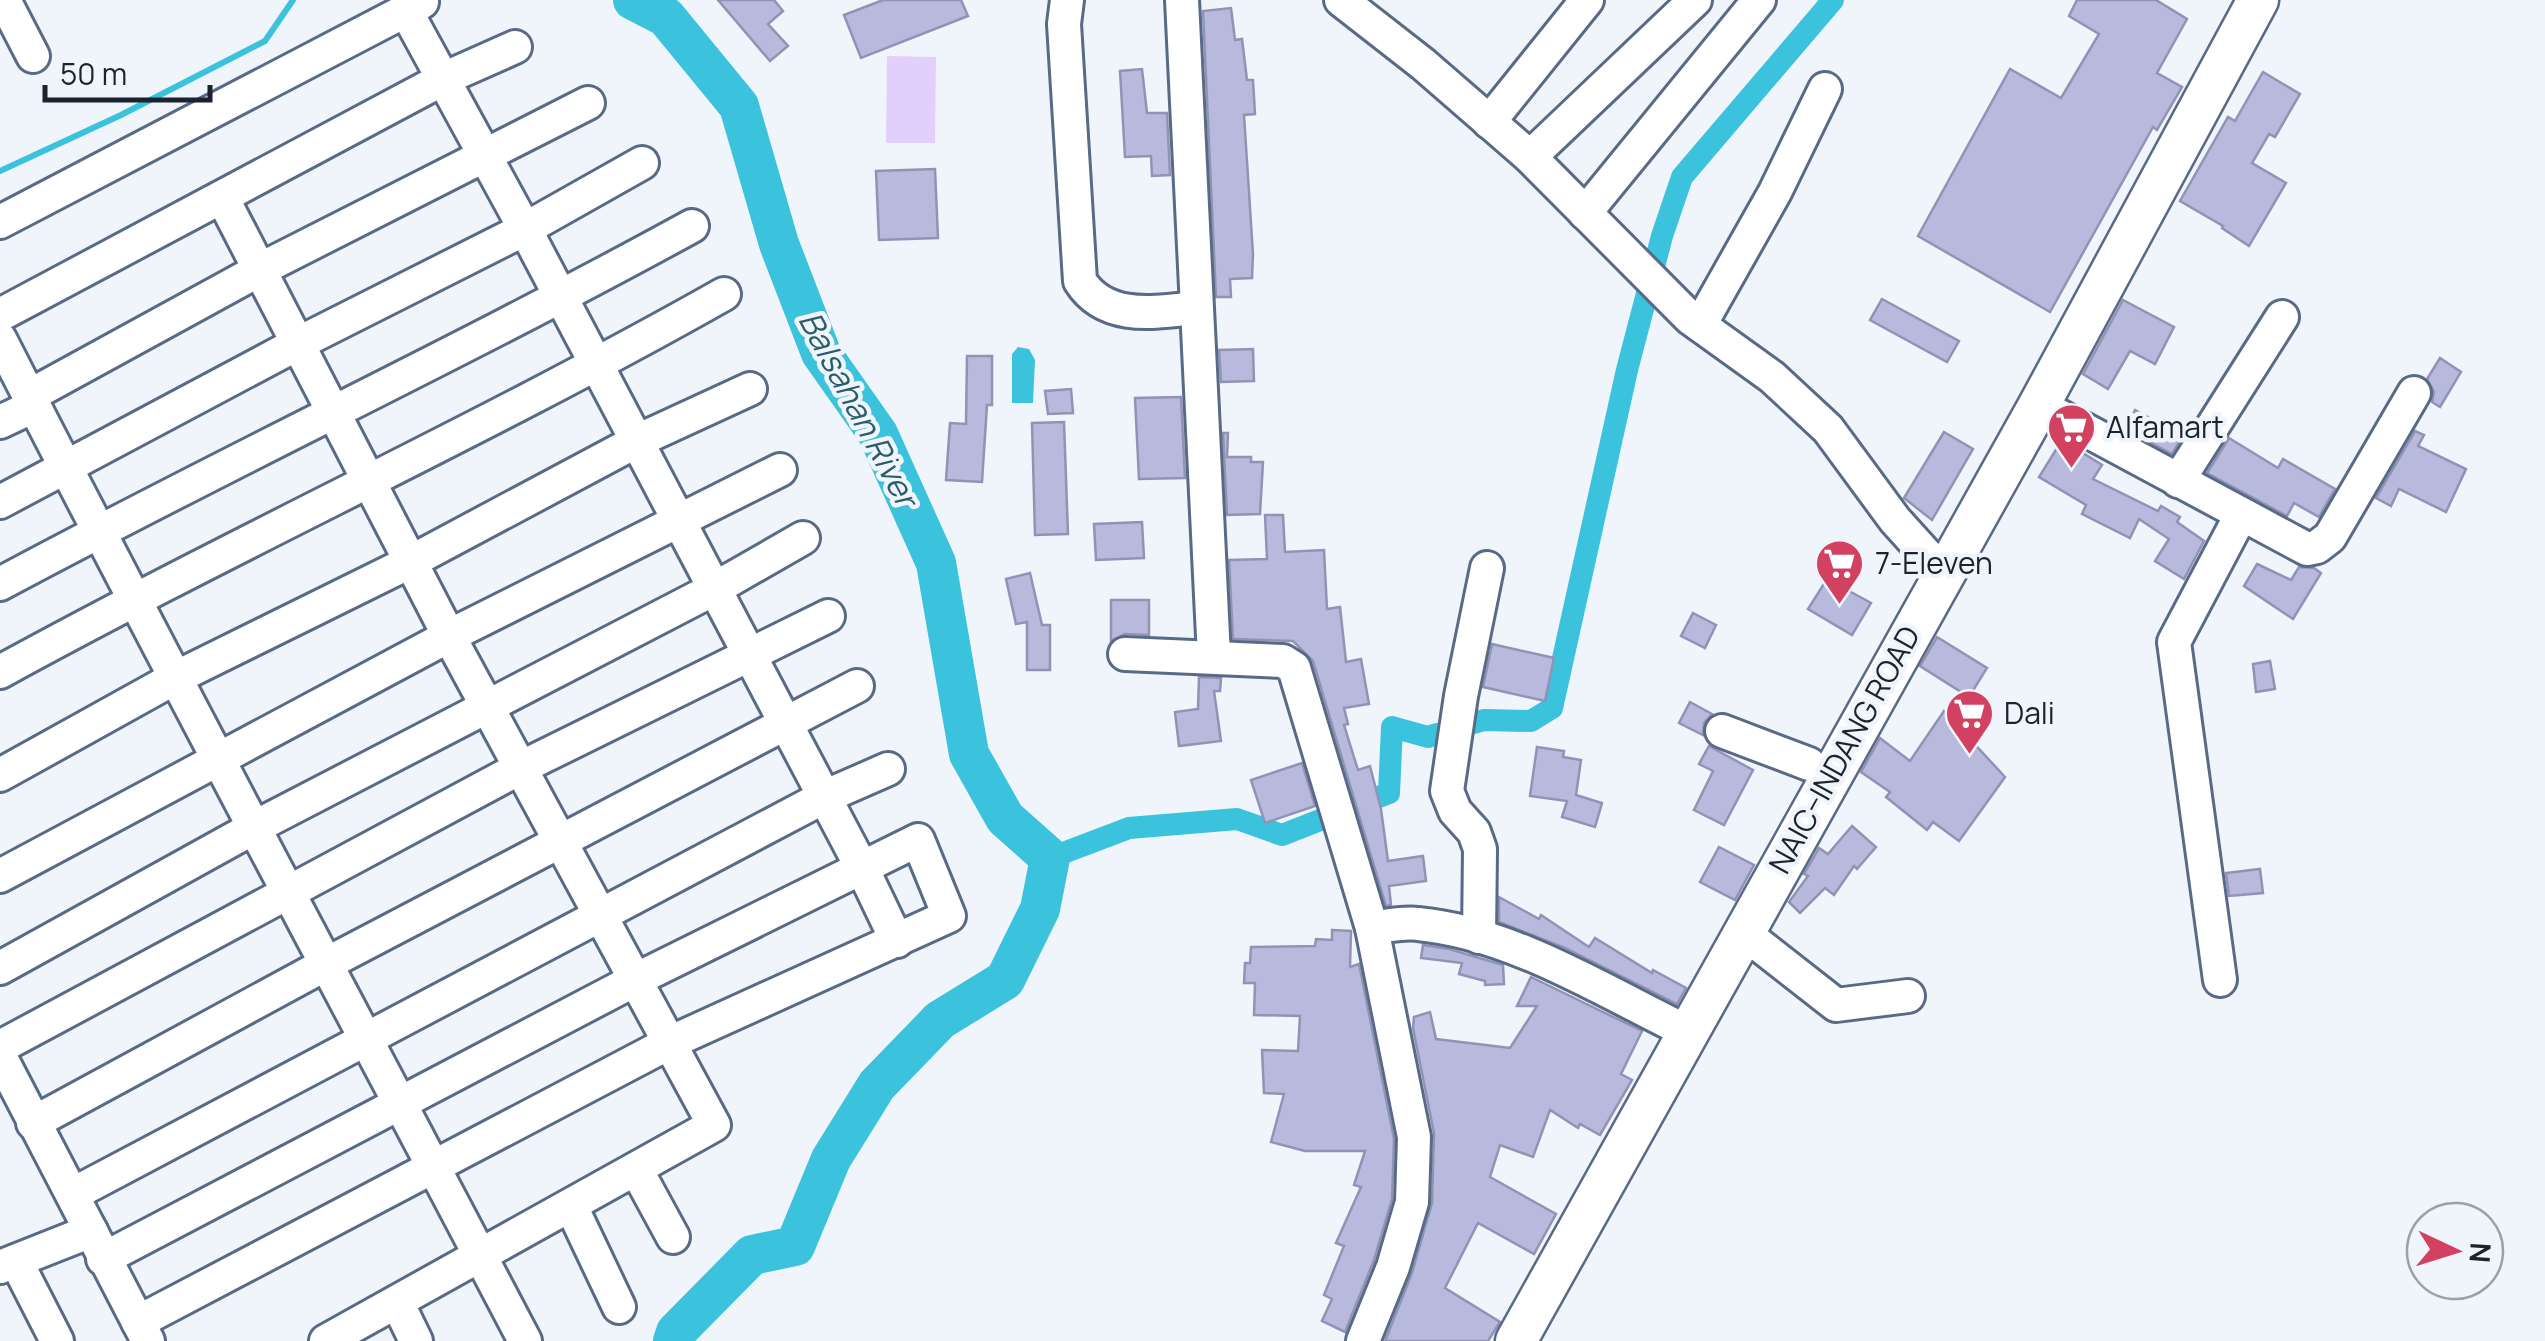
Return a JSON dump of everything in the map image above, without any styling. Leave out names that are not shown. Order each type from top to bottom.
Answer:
[{"type":"main road","name":"NAIC–INDANG ROAD","points":[[1516,1341],[1744,933],[1819,769],[1943,573],[2039,405],[2258,0]]},
{"type":"street","points":[[4,0],[33,56]]},
{"type":"street","points":[[1067,0],[1064,24],[1080,281],[1085,288],[1128,313],[1196,308]]},
{"type":"street","points":[[1182,0],[1214,657]]},
{"type":"street","points":[[1341,0],[1424,64],[1530,157],[1695,322],[1772,377],[1828,429],[1895,520],[1943,573]]},
{"type":"street","points":[[1489,122],[1586,0]]},
{"type":"street","points":[[1530,157],[1695,0]]},
{"type":"street","points":[[1585,213],[1759,0]]},
{"type":"street","points":[[0,222],[416,6],[443,79],[638,442],[897,941]]},
{"type":"street","points":[[0,316],[443,79],[514,47]]},
{"type":"street","points":[[1695,322],[1775,192],[1826,89]]},
{"type":"street","points":[[0,422],[260,269],[588,104]]},
{"type":"street","points":[[0,502],[525,228],[642,162]]},
{"type":"street","points":[[223,199],[486,706],[714,1124],[326,1341]]},
{"type":"street","points":[[0,584],[560,298],[692,226]]},
{"type":"street","points":[[0,672],[135,598],[596,367],[724,294]]},
{"type":"street","points":[[2178,481],[2282,318]]},
{"type":"street","points":[[0,339],[173,679],[219,758],[525,1341]]},
{"type":"street","points":[[0,776],[173,679],[750,389]]},
{"type":"street","points":[[2039,405],[2307,549],[2324,544],[2414,393]]},
{"type":"street","points":[[0,876],[449,636],[780,470]]},
{"type":"street","points":[[2220,980],[2174,642],[2241,515]]},
{"type":"street","points":[[0,968],[255,826],[714,589],[802,538]]},
{"type":"street","points":[[1479,936],[1480,850],[1474,832],[1456,811],[1447,791],[1460,696],[1487,568]]},
{"type":"street","points":[[0,1047],[520,768],[828,616]]},
{"type":"street","points":[[1125,654],[1283,661],[1294,668],[1372,928],[1414,1137],[1412,1202],[1393,1267],[1363,1341]]},
{"type":"street","points":[[34,1123],[328,963],[857,686]]},
{"type":"street","points":[[1722,732],[1819,769]]},
{"type":"street","points":[[72,1194],[824,797],[888,769]]},
{"type":"street","points":[[0,1056],[97,1245],[143,1331],[432,1169],[670,1043],[949,916],[918,840],[635,980],[400,1104],[97,1245],[8,1264],[57,1341]]},
{"type":"street","points":[[1372,928],[1413,923],[1463,930],[1533,957],[1688,1032]]},
{"type":"street","points":[[1744,933],[1836,1005],[1908,996]]},
{"type":"street","points":[[636,1169],[674,1237]]},
{"type":"street","points":[[571,1206],[619,1308]]},
{"type":"street","points":[[397,1302],[416,1341]]},
{"type":"shaded area","points":[[887,56],[936,57],[935,143],[886,143]]},
{"type":"water","points":[[1018,347],[1029,349],[1035,360],[1033,403],[1012,403],[1012,354]]},
{"type":"building","points":[[718,0],[774,0],[783,11],[768,24],[788,46],[770,61]]},
{"type":"building","points":[[883,0],[961,0],[968,16],[861,58],[844,15]]},
{"type":"building","points":[[2077,0],[2156,0],[2187,19],[2157,73],[2182,87],[2157,130],[2153,127],[2050,312],[1918,236],[2010,69],[2061,98],[2099,34],[2069,16]]},
{"type":"building","points":[[1231,8],[1235,40],[1242,39],[1247,80],[1253,80],[1255,114],[1244,115],[1252,278],[1230,279],[1231,297],[1216,297],[1203,11]]},
{"type":"building","points":[[1142,69],[1147,113],[1167,113],[1170,175],[1152,176],[1151,156],[1125,157],[1120,71]]},
{"type":"building","points":[[2263,72],[2300,94],[2275,137],[2269,134],[2252,163],[2286,183],[2249,246],[2180,201],[2228,117],[2235,121]]},
{"type":"building","points":[[935,169],[938,238],[879,240],[876,171]]},
{"type":"building","points":[[1882,299],[1959,341],[1947,362],[1870,320]]},
{"type":"building","points":[[2123,300],[2174,327],[2155,364],[2130,351],[2108,389],[2083,374]]},
{"type":"building","points":[[1253,349],[1254,381],[1221,382],[1219,350]]},
{"type":"building","points":[[967,356],[992,356],[992,405],[987,405],[982,482],[946,480],[950,423],[966,424]]},
{"type":"building","points":[[2440,358],[2461,372],[2440,407],[2432,402],[2434,392],[2427,379]]},
{"type":"building","points":[[1071,389],[1073,413],[1048,414],[1045,391]]},
{"type":"building","points":[[1181,397],[1185,478],[1139,479],[1135,398]]},
{"type":"building","points":[[2135,410],[2183,436],[2172,454],[2126,429]]},
{"type":"building","points":[[1064,422],[1068,534],[1035,535],[1032,423]]},
{"type":"building","points":[[2415,431],[2424,435],[2418,446],[2466,469],[2446,512],[2399,489],[2391,506],[2376,498]]},
{"type":"building","points":[[1944,432],[1973,449],[1932,520],[1904,498]]},
{"type":"building","points":[[1223,433],[1228,433],[1227,457],[1251,457],[1251,462],[1263,462],[1260,514],[1227,515]]},
{"type":"building","points":[[2229,438],[2278,468],[2283,459],[2335,489],[2319,517],[2294,503],[2287,516],[2207,473]]},
{"type":"building","points":[[2062,440],[2102,465],[2093,479],[2158,511],[2161,506],[2180,517],[2177,522],[2204,541],[2184,579],[2155,561],[2169,539],[2139,519],[2130,538],[2082,514],[2086,505],[2039,477]]},
{"type":"building","points":[[1265,515],[1283,515],[1285,552],[1324,550],[1327,609],[1340,607],[1346,662],[1361,659],[1369,704],[1344,708],[1348,724],[1344,725],[1358,770],[1370,766],[1388,861],[1423,856],[1426,881],[1389,886],[1391,905],[1386,906],[1313,661],[1293,641],[1233,639],[1229,560],[1267,559]]},
{"type":"building","points":[[1142,522],[1144,558],[1096,560],[1094,524]]},
{"type":"building","points":[[2257,564],[2291,580],[2299,567],[2321,573],[2293,619],[2244,586]]},
{"type":"building","points":[[1030,573],[1042,625],[1050,625],[1050,670],[1027,670],[1027,622],[1016,624],[1006,579]]},
{"type":"building","name":"7-Eleven","points":[[1827,579],[1871,603],[1852,635],[1808,609]]},
{"type":"building","points":[[1111,600],[1149,600],[1149,635],[1125,634],[1111,641]]},
{"type":"building","points":[[1693,613],[1716,625],[1705,648],[1681,636]]},
{"type":"building","points":[[1937,637],[1987,668],[1969,697],[1920,666]]},
{"type":"building","points":[[1492,644],[1554,658],[1545,701],[1483,687]]},
{"type":"building","points":[[2270,661],[2275,689],[2256,692],[2253,664]]},
{"type":"building","points":[[1199,677],[1221,678],[1220,691],[1214,691],[1221,741],[1179,746],[1175,712],[1198,709]]},
{"type":"building","points":[[1690,702],[1712,714],[1704,723],[1703,735],[1679,723]]},
{"type":"building","points":[[1944,711],[2005,777],[1959,841],[1933,822],[1927,830],[1886,797],[1890,792],[1861,772],[1880,738],[1910,761]]},
{"type":"building","points":[[1709,746],[1753,770],[1724,825],[1694,810],[1713,771],[1699,764]]},
{"type":"building","points":[[1537,747],[1564,751],[1563,757],[1581,760],[1576,795],[1602,803],[1595,827],[1562,817],[1567,801],[1530,796]]},
{"type":"building","points":[[1302,763],[1315,806],[1265,823],[1251,780]]},
{"type":"building","points":[[1852,826],[1876,847],[1857,869],[1854,866],[1834,895],[1825,888],[1800,913],[1789,902],[1808,876],[1804,874],[1819,848],[1828,854]]},
{"type":"building","points":[[1719,847],[1754,865],[1735,900],[1700,882]]},
{"type":"building","points":[[2260,869],[2263,893],[2229,896],[2226,873]]},
{"type":"building","points":[[1499,897],[1539,919],[1541,915],[1589,947],[1595,938],[1652,973],[1653,970],[1686,988],[1677,1004],[1565,948],[1499,922]]},
{"type":"building","points":[[1332,930],[1351,931],[1350,967],[1359,964],[1394,1139],[1392,1199],[1374,1260],[1345,1332],[1322,1321],[1332,1299],[1324,1295],[1344,1246],[1336,1243],[1361,1187],[1354,1185],[1365,1151],[1305,1151],[1271,1142],[1284,1094],[1264,1093],[1262,1050],[1298,1051],[1300,1016],[1254,1015],[1255,983],[1244,983],[1251,947],[1315,946],[1316,939],[1332,940]]},
{"type":"building","points":[[1423,945],[1503,965],[1504,984],[1485,985],[1485,981],[1459,974],[1462,963],[1421,958]]},
{"type":"building","points":[[1531,977],[1642,1031],[1621,1074],[1632,1080],[1600,1135],[1580,1124],[1578,1128],[1550,1110],[1533,1157],[1500,1145],[1490,1177],[1556,1214],[1534,1254],[1478,1223],[1445,1288],[1500,1322],[1488,1341],[1385,1341],[1412,1273],[1432,1203],[1434,1133],[1414,1017],[1430,1012],[1436,1039],[1510,1048],[1537,1006],[1517,1006]]},
{"type":"waterway","points":[[0,171],[121,115],[265,41],[293,0]]},
{"type":"waterway","name":"Balsahan River","points":[[633,0],[666,17],[739,106],[779,244],[821,353],[878,434],[936,563],[969,754],[1005,818],[1050,858],[1040,909],[1005,980],[940,1020],[877,1085],[831,1159],[795,1246],[752,1255],[676,1332],[673,1341]]},
{"type":"waterway","points":[[1474,723],[1531,721],[1552,708],[1627,370],[1662,236],[1682,177],[1833,0]]},
{"type":"waterway","points":[[1050,858],[1129,828],[1237,819],[1282,835],[1389,793],[1392,727],[1428,737],[1437,734]]},
{"type":"place","name":"Alfamart","points":[[2071,470]]},
{"type":"place","name":"7-Eleven","points":[[1840,606]]},
{"type":"place","name":"Dali","points":[[1969,756]]}]
